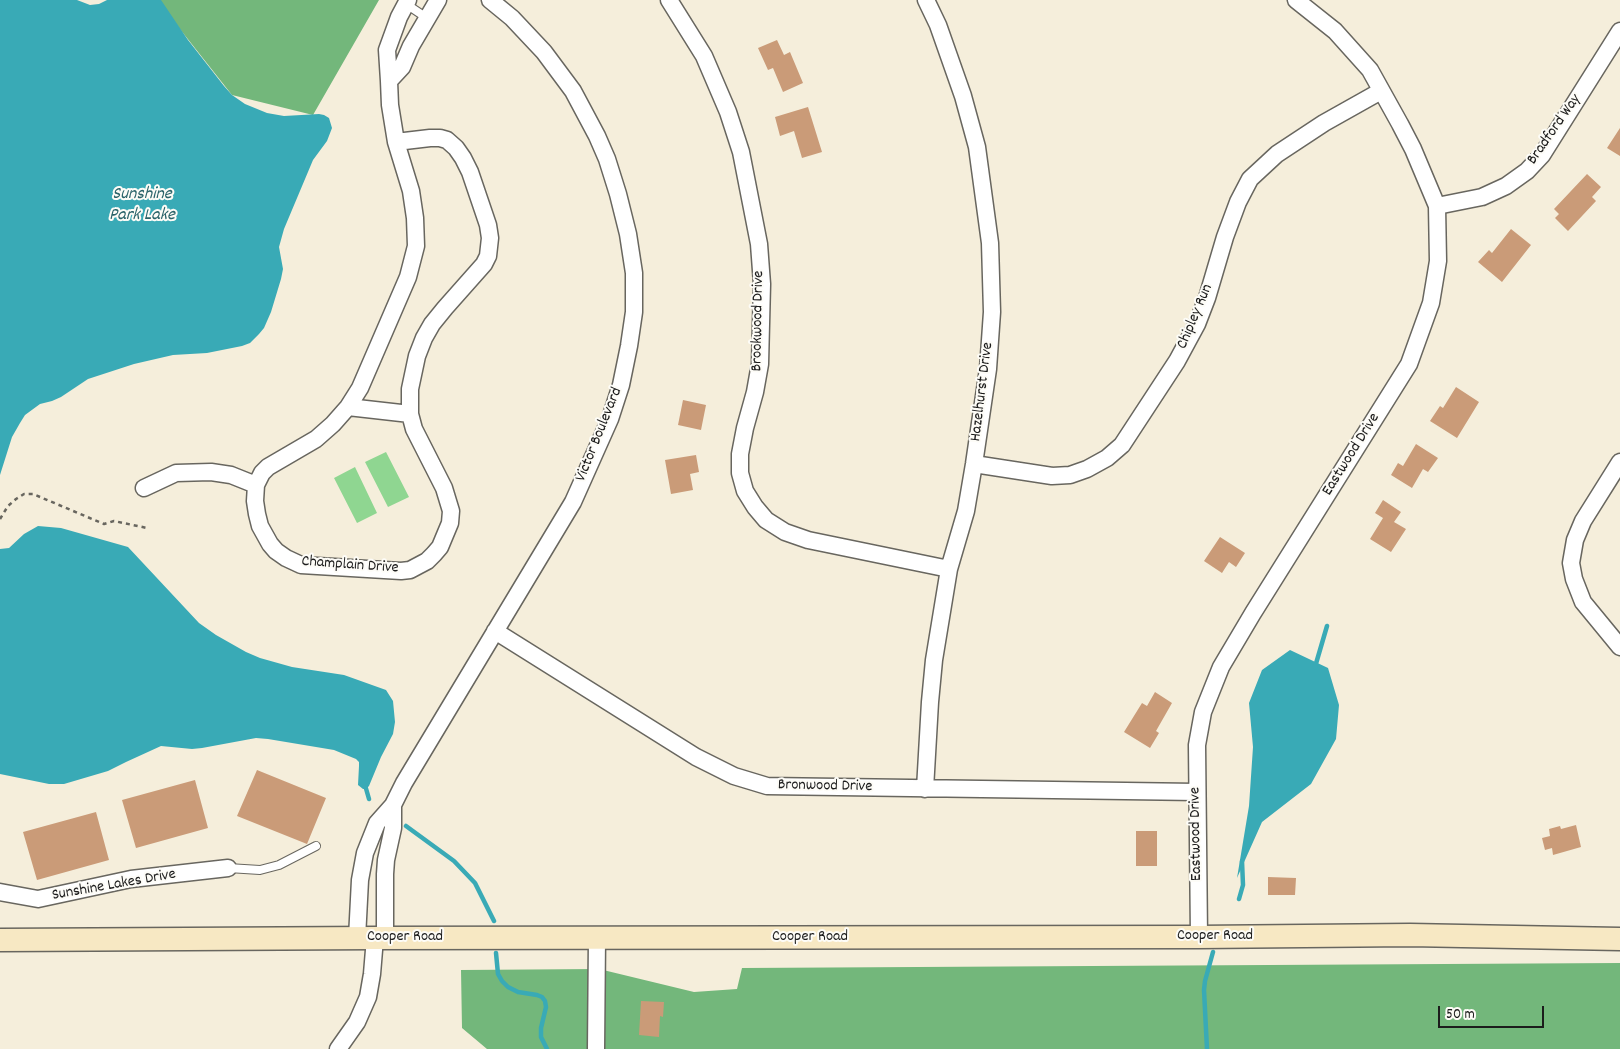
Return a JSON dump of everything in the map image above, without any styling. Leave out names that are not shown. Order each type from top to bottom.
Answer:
[{"type":"street","points":[[389,81],[402,66],[411,46],[438,0]]},
{"type":"street","name":"Victor Boulevard","points":[[373,938],[360,880],[365,853],[377,823],[393,805],[404,783],[573,502],[610,419],[621,385],[634,312],[634,273],[628,234],[607,159],[586,113],[544,52],[512,18],[490,0]]},
{"type":"street","name":"Brookwood Drive","points":[[669,0],[704,56],[728,112],[741,152],[759,244],[762,284],[760,364],[740,454],[740,473],[745,491],[766,520],[785,532],[808,540],[949,569]]},
{"type":"street","name":"Hazelhurst Drive","points":[[925,789],[934,660],[949,569],[966,511],[974,464],[988,368],[992,312],[990,243],[977,147],[963,96],[938,24],[926,0]]},
{"type":"street","points":[[144,488],[176,473],[211,472],[231,475],[256,485],[262,473],[268,467],[316,439],[334,424],[360,388],[402,293],[412,265],[416,246],[414,204],[396,142],[390,105],[387,50],[399,17],[407,2]]},
{"type":"street","name":"Eastwood Drive","points":[[1199,937],[1197,745],[1203,712],[1221,667],[1409,364],[1431,303],[1438,261],[1436,206],[1413,149],[1400,124],[1370,70],[1336,31],[1301,2]]},
{"type":"street","name":"Bradford Way","points":[[1436,206],[1482,197],[1506,186],[1527,171],[1542,155],[1620,31]]},
{"type":"street","name":"Chipley Run","points":[[974,464],[1052,476],[1070,475],[1088,469],[1107,458],[1122,445],[1177,361],[1197,324],[1225,237],[1238,202],[1250,178],[1277,154],[1380,91]]},
{"type":"street","name":"Champlain Drive","points":[[256,485],[255,501],[260,526],[270,544],[286,558],[301,565],[401,571],[416,567],[427,561],[440,547],[450,523],[451,511],[444,488],[414,429],[410,414],[412,374],[424,338],[432,324],[484,264],[488,256],[490,238],[488,225],[470,172],[463,158],[452,144],[440,138],[396,142]]},
{"type":"street","points":[[348,407],[410,414]]},
{"type":"street","points":[[1620,462],[1583,520],[1575,540],[1571,563],[1574,579],[1583,602],[1620,646]]},
{"type":"street","name":"Bronwood Drive","points":[[495,631],[696,757],[734,776],[766,786],[1197,792]]},
{"type":"street","name":"Victor Boulevard","points":[[373,938],[393,828],[393,805]]},
{"type":"street","name":"Sunshine Lakes Drive","points":[[0,892],[38,899],[131,879],[228,868]]},
{"type":"street","name":"Cooper Road","points":[[0,940],[1410,936],[1620,939]]},
{"type":"street","points":[[338,1049],[357,1022],[368,997],[372,974],[373,938]]},
{"type":"street","points":[[596,1049],[598,938]]},
{"type":"lane","points":[[407,2],[427,18]]},
{"type":"lane","points":[[228,868],[260,870],[280,865],[316,846]]},
{"type":"path","points":[[0,519],[11,502],[18,497],[29,494],[40,496],[104,524],[114,521],[147,528]]},
{"type":"green space","points":[[157,0],[379,0],[313,115],[232,95]]},
{"type":"green space","points":[[386,452],[409,497],[388,507],[365,462]]},
{"type":"green space","points":[[355,467],[377,513],[357,523],[334,478]]},
{"type":"green space","points":[[1620,963],[1620,1049],[487,1049],[462,1028],[461,970],[599,969],[694,992],[737,989],[742,968]]},
{"type":"water","name":"Sunshine Park Lake","points":[[0,0],[77,0],[90,5],[99,4],[107,0],[161,0],[188,40],[232,95],[245,104],[267,113],[284,116],[324,115],[329,118],[332,128],[327,141],[313,160],[284,229],[279,247],[283,269],[281,279],[271,312],[264,328],[259,334],[250,343],[242,346],[207,353],[173,355],[134,364],[88,379],[61,397],[40,404],[25,415],[12,437],[0,475]]},
{"type":"water","points":[[38,526],[61,528],[128,547],[199,623],[246,652],[292,667],[344,675],[386,690],[393,701],[395,722],[393,734],[369,786],[363,789],[358,785],[359,762],[356,759],[334,750],[256,738],[192,749],[161,746],[108,771],[64,784],[49,784],[0,774],[0,549],[9,548],[24,534]]},
{"type":"water","points":[[1290,650],[1328,668],[1339,705],[1336,739],[1311,784],[1262,822],[1237,878],[1249,806],[1253,747],[1249,703],[1262,670]]},
{"type":"building","points":[[777,40],[784,55],[790,52],[803,83],[783,92],[773,68],[768,70],[758,48]]},
{"type":"building","points":[[808,107],[822,152],[802,158],[794,131],[780,136],[775,117]]},
{"type":"building","points":[[1620,128],[1620,156],[1607,148]]},
{"type":"building","points":[[1587,174],[1601,187],[1592,197],[1596,201],[1568,231],[1555,218],[1559,214],[1554,209]]},
{"type":"building","points":[[1511,229],[1531,245],[1502,282],[1478,262],[1489,250],[1492,253]]},
{"type":"building","points":[[1456,387],[1479,402],[1457,438],[1430,421],[1440,406],[1443,408]]},
{"type":"building","points":[[683,400],[706,405],[701,430],[678,425]]},
{"type":"building","points":[[1416,444],[1438,458],[1428,472],[1423,469],[1412,488],[1391,475],[1398,463],[1403,466]]},
{"type":"building","points":[[696,455],[699,472],[690,474],[693,490],[671,494],[665,460]]},
{"type":"building","points":[[1383,500],[1401,512],[1394,522],[1406,529],[1391,552],[1370,539],[1383,518],[1375,513]]},
{"type":"building","points":[[1220,537],[1245,553],[1236,567],[1229,562],[1222,573],[1204,561]]},
{"type":"building","points":[[1155,692],[1172,703],[1156,731],[1159,733],[1150,748],[1124,732],[1142,703],[1147,706]]},
{"type":"building","points":[[257,770],[326,798],[307,844],[237,816]]},
{"type":"building","points":[[195,780],[208,828],[136,848],[122,800]]},
{"type":"building","points":[[96,812],[109,860],[37,880],[23,832]]},
{"type":"building","points":[[1576,825],[1581,847],[1553,855],[1552,848],[1545,850],[1542,838],[1550,836],[1549,829],[1560,826],[1561,829]]},
{"type":"building","points":[[1136,831],[1157,831],[1157,866],[1136,866]]},
{"type":"building","points":[[1268,877],[1296,878],[1295,895],[1268,895]]},
{"type":"building","points":[[641,1001],[664,1002],[663,1017],[660,1016],[659,1037],[639,1035]]},
{"type":"waterway","points":[[1315,667],[1327,626]]},
{"type":"waterway","points":[[365,785],[369,799]]},
{"type":"waterway","points":[[406,826],[454,861],[475,883],[494,921]]},
{"type":"waterway","points":[[1239,899],[1243,885],[1242,861]]},
{"type":"waterway","points":[[1207,1049],[1204,990],[1213,952]]},
{"type":"waterway","points":[[496,953],[498,974],[508,987],[518,992],[537,995],[545,1001],[546,1007],[541,1037],[547,1049]]}]
